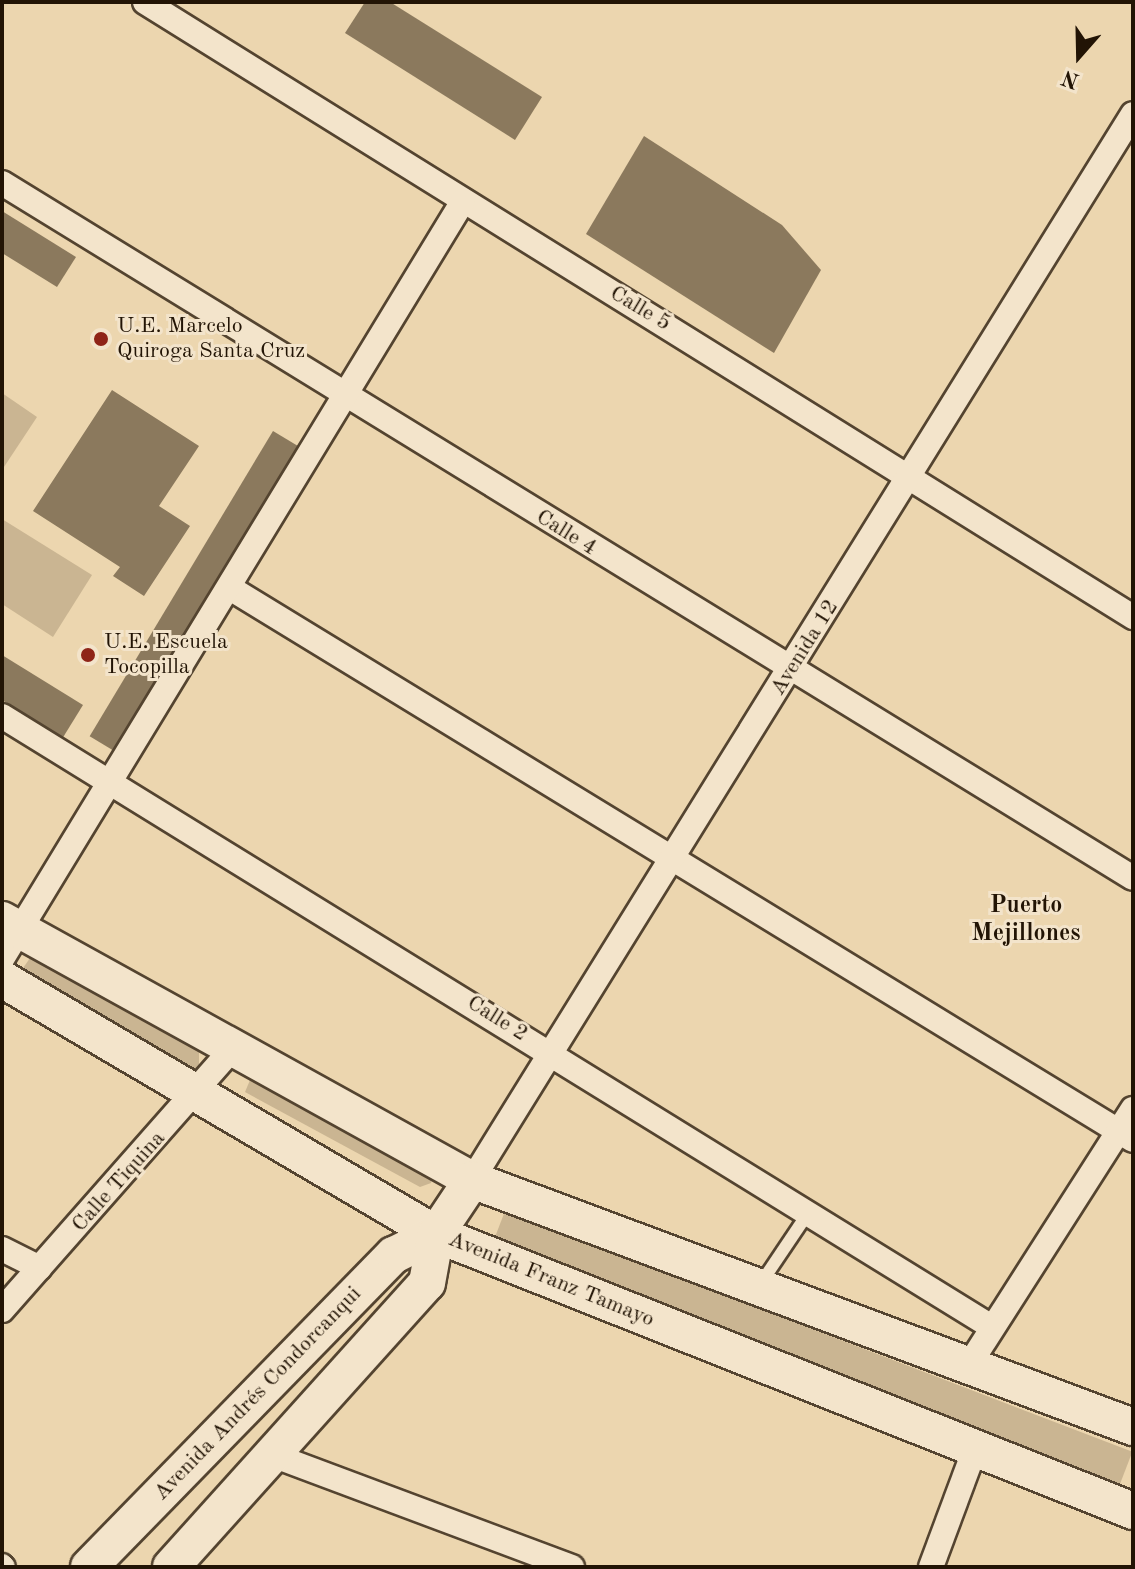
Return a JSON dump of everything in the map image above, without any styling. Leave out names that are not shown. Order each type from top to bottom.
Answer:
[{"type":"main road","points":[[8,936],[231,1050],[472,1180],[760,1285],[1133,1427]]},
{"type":"main road","name":"Avenida Franz Tamayo","points":[[2,979],[436,1234],[1133,1511]]},
{"type":"main road","name":"Avenida Andrés Condorcanqui","points":[[171,1567],[275,1456],[427,1283],[436,1234],[472,1180]]},
{"type":"main road","name":"Avenida Andrés Condorcanqui","points":[[89,1567],[394,1255],[436,1234]]},
{"type":"street","name":"Calle 5","points":[[145,2],[463,201],[913,475],[1133,617]]},
{"type":"street","name":"Avenida 12","points":[[472,1180],[549,1051],[675,859],[1133,114]]},
{"type":"street","name":"Calle 4","points":[[2,183],[790,672],[1133,878]]},
{"type":"street","points":[[8,936],[112,783],[463,201]]},
{"type":"street","points":[[230,588],[1126,1135]]},
{"type":"street","name":"Calle 2","points":[[2,716],[990,1326]]},
{"type":"street","name":"Calle Tiquina","points":[[2,1310],[200,1093],[231,1050]]},
{"type":"street","points":[[969,1365],[990,1326],[1126,1135],[1133,1109]]},
{"type":"street","points":[[2,1249],[40,1268]]},
{"type":"street","points":[[931,1567],[975,1449]]},
{"type":"street","points":[[275,1456],[572,1567]]},
{"type":"lane","points":[[760,1285],[808,1213]]},
{"type":"shaded area","points":[[2,393],[37,417],[2,470]]},
{"type":"shaded area","points":[[2,519],[92,575],[53,637],[2,604]]},
{"type":"shaded area","points":[[30,958],[199,1051],[199,1070],[187,1071],[21,971]]},
{"type":"shaded area","points":[[253,1073],[433,1175],[431,1183],[420,1187],[245,1092]]},
{"type":"shaded area","points":[[505,1211],[1132,1452],[1119,1487],[491,1246]]},
{"type":"building","points":[[365,2],[390,2],[542,97],[515,140],[345,33]]},
{"type":"building","points":[[644,136],[782,225],[821,270],[774,353],[586,234]]},
{"type":"building","points":[[2,211],[76,257],[57,287],[2,253]]},
{"type":"building","points":[[112,390],[199,446],[159,506],[190,526],[144,596],[113,576],[120,567],[33,511]]},
{"type":"building","points":[[273,431],[301,448],[118,753],[90,736]]},
{"type":"building","points":[[2,655],[83,705],[62,739],[2,700]]},
{"type":"place","name":"U.E. Marcelo Quiroga Santa Cruz","points":[[101,339]]},
{"type":"place","name":"U.E. Escuela Tocopilla","points":[[88,655]]},
{"type":"district","name":"Puerto Mejillones","points":[[1026,921]]}]
